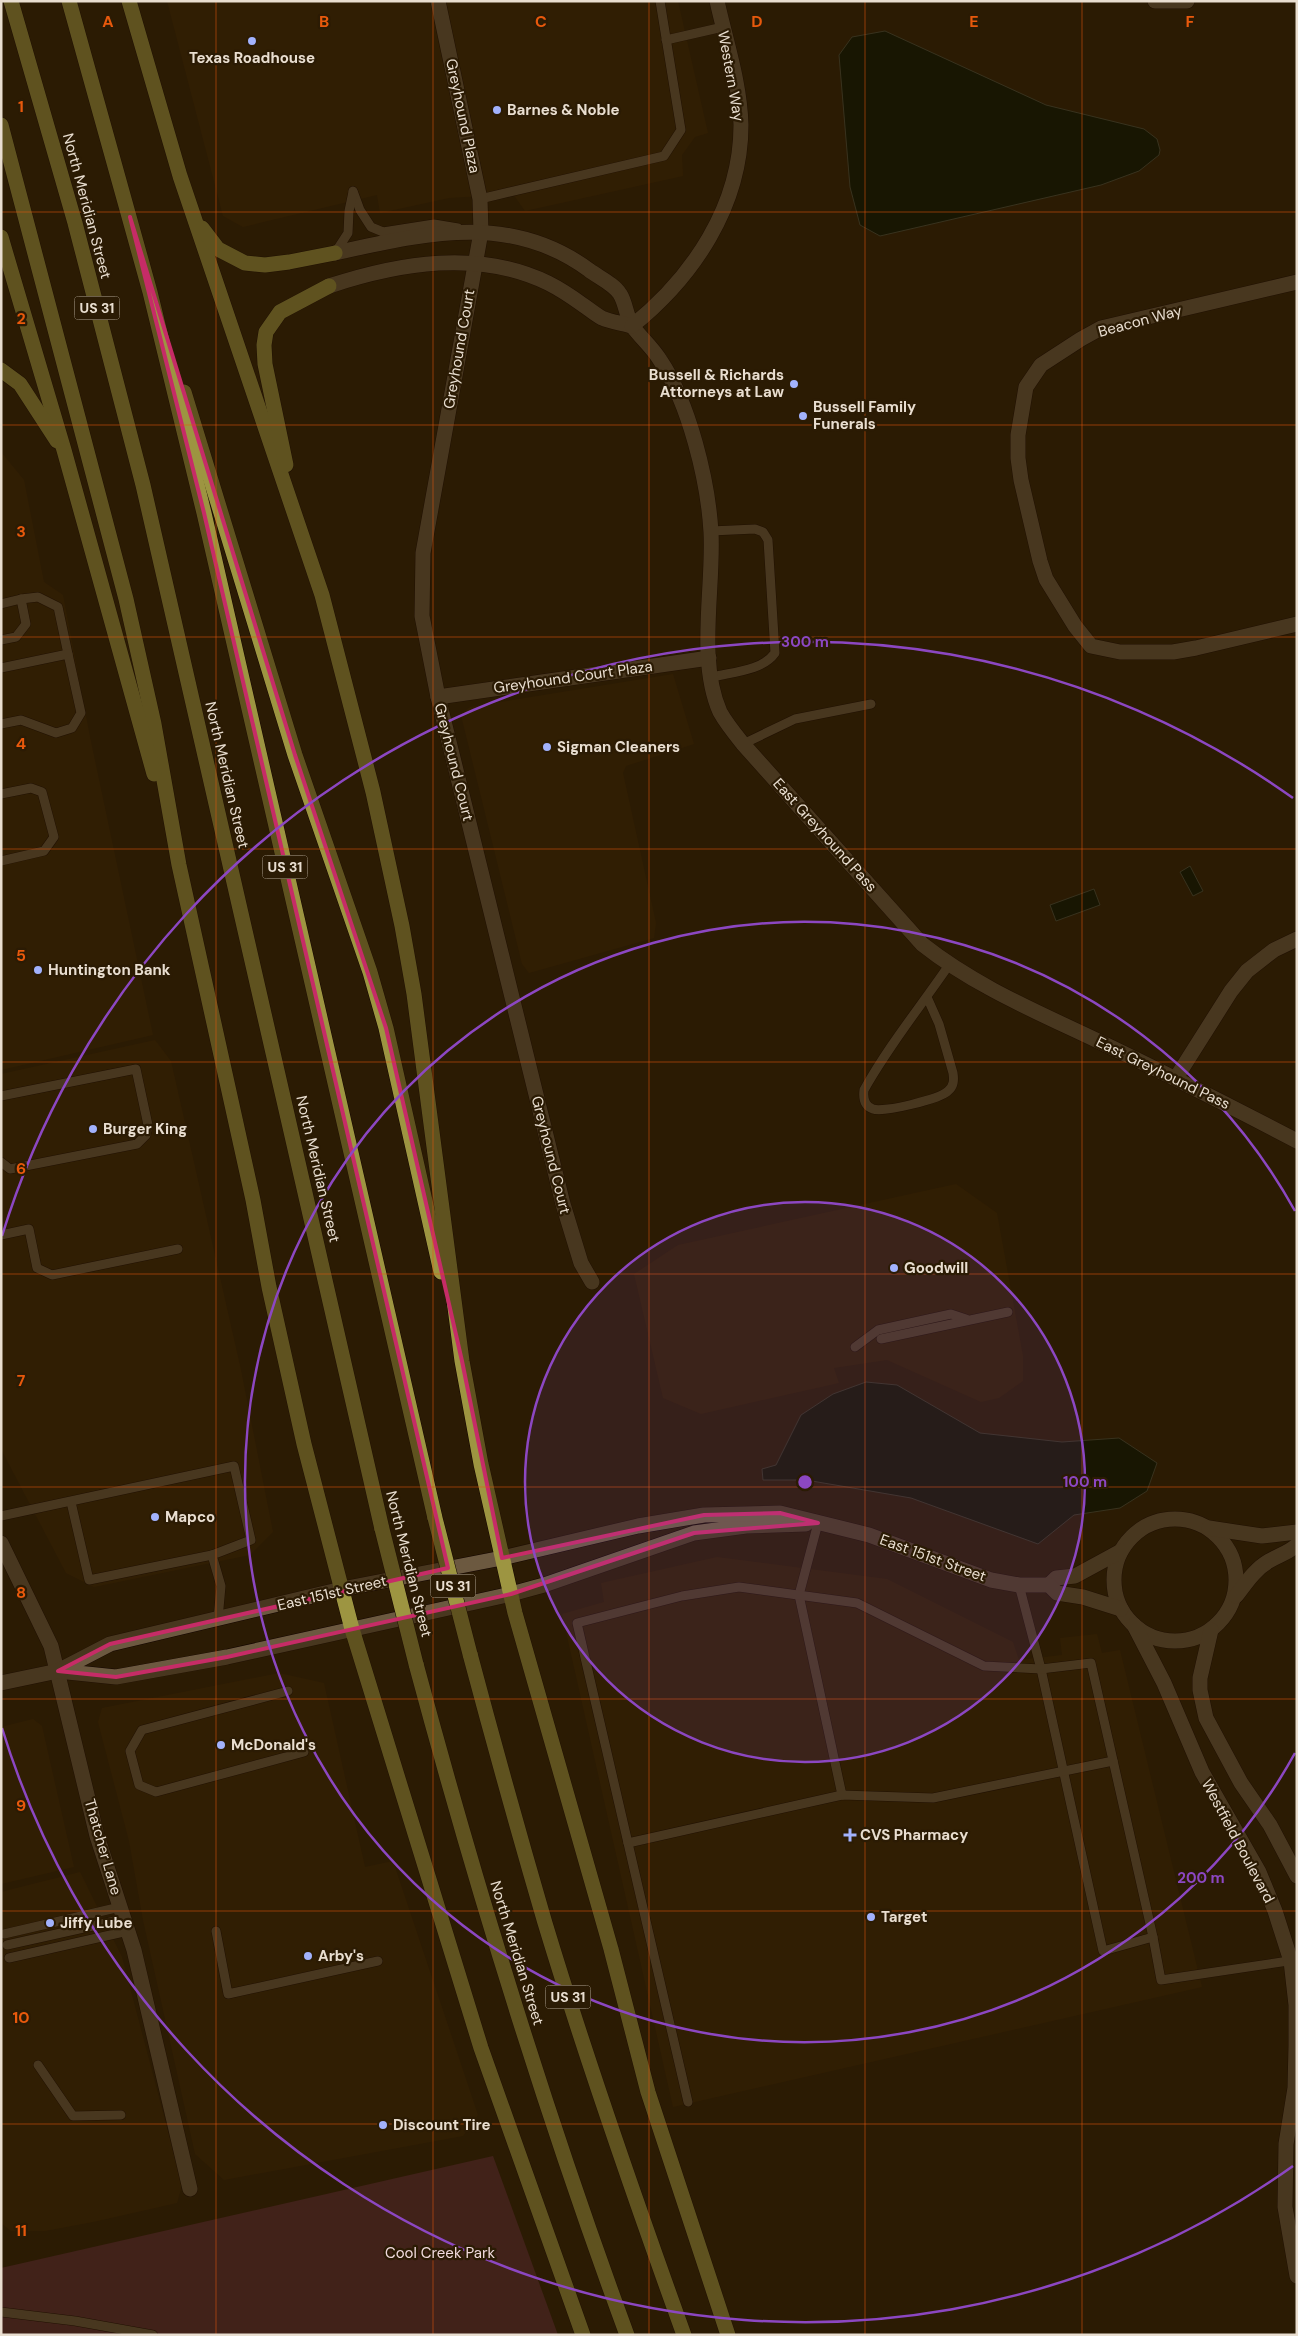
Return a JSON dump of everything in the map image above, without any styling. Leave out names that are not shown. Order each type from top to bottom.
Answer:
[{"type":"highway","name":"North Meridian Street","points":[[11,1],[75,223],[143,486],[382,1529],[416,1664],[445,1772],[522,2032],[595,2248],[627,2335]]},
{"type":"highway","name":"US 31","points":[[69,1],[130,217],[204,513],[435,1518],[470,1654],[508,1795],[571,2005],[622,2159],[684,2335]]},
{"type":"highway","points":[[129,1],[180,176],[300,530],[341,661],[374,792],[402,926],[425,1060],[448,1262],[462,1361],[481,1464],[502,1558],[611,1948],[648,2092],[728,2335]]},
{"type":"highway","points":[[1,124],[126,599],[154,724],[179,865],[251,1191],[273,1305],[304,1444],[352,1629],[481,2048],[583,2335]]},
{"type":"highway","points":[[180,176],[203,231],[218,249],[245,263],[266,264],[335,253]]},
{"type":"highway","points":[[130,217],[240,571],[294,756],[376,991],[401,1092],[422,1196],[462,1361]]},
{"type":"highway","points":[[1,237],[64,450],[179,865]]},
{"type":"highway","points":[[300,530],[267,373],[264,345],[266,332],[280,312],[329,286]]},
{"type":"highway","points":[[1,370],[20,384],[64,450]]},
{"type":"street","name":"Greyhound Plaza","points":[[438,1],[480,198],[481,232]]},
{"type":"street","name":"Western Way","points":[[632,326],[663,299],[683,278],[703,250],[732,187],[739,160],[741,124],[735,78],[717,1]]},
{"type":"street","points":[[1155,1],[1187,1]]},
{"type":"street","name":"East Greyhound Pass","points":[[335,253],[384,242],[434,234],[467,231],[481,232],[528,239],[581,264],[620,293],[632,326],[662,361],[686,416],[702,475],[711,531],[708,658],[720,712],[743,744],[922,944],[948,964],[989,988],[1176,1078],[1297,1141]]},
{"type":"street","name":"Greyhound Court","points":[[481,232],[423,553],[422,616],[438,697],[563,1204],[581,1264],[592,1282]]},
{"type":"street","points":[[329,286],[401,266],[448,262],[474,264],[523,272],[572,296],[601,318],[632,326]]},
{"type":"street","name":"Beacon Way","points":[[1297,282],[1102,328],[1080,339],[1041,365],[1026,387],[1018,435],[1018,458],[1040,561],[1046,579],[1075,626],[1091,646],[1120,652],[1173,652],[1297,624]]},
{"type":"street","name":"Greyhound Court Plaza","points":[[438,697],[708,658]]},
{"type":"street","points":[[1176,1078],[1231,991],[1247,971],[1274,950],[1297,939]]},
{"type":"street","name":"East 151st Street","points":[[1,1683],[58,1671],[110,1644],[342,1589],[502,1558],[638,1526],[704,1516],[780,1513],[869,1535],[991,1580],[1019,1585],[1049,1585],[1056,1578],[1075,1576],[1121,1551]]},
{"type":"street","points":[[1234,1599],[1237,1579],[1234,1559],[1224,1541],[1208,1528],[1190,1520],[1169,1518],[1150,1524],[1133,1535],[1121,1551],[1114,1570],[1115,1590],[1121,1609],[1134,1625],[1151,1637],[1172,1641],[1192,1639],[1211,1630],[1225,1616],[1234,1599],[1252,1575],[1269,1561],[1290,1552],[1297,1545]]},
{"type":"street","name":"East 151st Street","points":[[58,1671],[116,1677],[227,1657],[544,1586],[694,1533],[746,1526],[818,1523]]},
{"type":"street","points":[[1208,1528],[1262,1536],[1297,1532]]},
{"type":"street","name":"Thatcher Lane","points":[[1,1542],[51,1646],[97,1836],[124,1919],[190,2189]]},
{"type":"street","name":"East 151st Street","points":[[1049,1585],[1057,1593],[1083,1596],[1121,1609]]},
{"type":"street","name":"Westfield Boulevard","points":[[1134,1625],[1164,1683],[1202,1772],[1259,1872],[1294,1960],[1296,2005],[1295,2071],[1286,2144],[1285,2207],[1297,2276]]},
{"type":"street","name":"Westfield Boulevard","points":[[1211,1630],[1200,1678],[1200,1690],[1206,1718],[1241,1783],[1270,1825],[1297,1876]]},
{"type":"lane","points":[[480,198],[664,156],[681,130],[660,1]]},
{"type":"lane","points":[[666,40],[723,27]]},
{"type":"lane","points":[[335,253],[348,233],[349,211],[353,191],[360,210],[371,227],[383,232],[434,224],[481,232]]},
{"type":"lane","points":[[711,531],[755,529],[763,532],[768,540],[775,653],[770,660],[761,665],[712,677]]},
{"type":"lane","points":[[1,604],[38,597],[58,607],[81,712],[72,728],[56,733],[22,720],[1,724]]},
{"type":"lane","points":[[1,640],[16,637],[26,624],[21,600]]},
{"type":"lane","points":[[1,668],[68,654]]},
{"type":"lane","points":[[743,744],[795,719],[871,704]]},
{"type":"lane","points":[[1,794],[31,788],[42,792],[54,837],[44,851],[1,861]]},
{"type":"lane","points":[[927,997],[939,1024],[953,1073],[954,1081],[952,1087],[942,1096],[892,1108],[879,1110],[870,1108],[864,1102],[864,1090],[905,1024],[927,997],[948,964]]},
{"type":"lane","points":[[1,1096],[136,1069],[148,1126],[146,1135],[137,1144],[10,1170],[1,1162]]},
{"type":"lane","points":[[1,1234],[29,1229],[37,1268],[52,1275],[178,1249]]},
{"type":"lane","points":[[880,1339],[1008,1312]]},
{"type":"lane","points":[[855,1347],[878,1330],[951,1314],[968,1320]]},
{"type":"lane","points":[[1,1516],[234,1466],[251,1540],[212,1555],[89,1580],[71,1502]]},
{"type":"lane","points":[[818,1523],[799,1595],[842,1795]]},
{"type":"lane","points":[[212,1555],[220,1586],[218,1619]]},
{"type":"lane","points":[[1019,1585],[1042,1670],[1103,1951],[1153,1938]]},
{"type":"lane","points":[[688,2102],[577,1623],[682,1596],[739,1587],[857,1603],[984,1666],[1042,1670],[1091,1663],[1161,1980],[1294,1960]]},
{"type":"lane","points":[[288,1691],[142,1730],[130,1751],[139,1785],[156,1792],[304,1752]]},
{"type":"lane","points":[[628,1843],[842,1795],[933,1798],[1113,1761]]},
{"type":"lane","points":[[4,1934],[124,1919]]},
{"type":"lane","points":[[6,1945],[124,1919]]},
{"type":"lane","points":[[9,1958],[124,1919]]},
{"type":"lane","points":[[216,1931],[228,1994],[378,1961]]},
{"type":"lane","points":[[38,2065],[73,2116],[121,2115]]},
{"type":"lane","points":[[1,2312],[75,2321],[153,2335]]},
{"type":"highlighted area","points":[[130,217],[295,755],[386,1028],[462,1361],[502,1558],[704,1515],[780,1513],[818,1523],[694,1533],[511,1594],[227,1657],[116,1677],[58,1671],[110,1644],[448,1568],[204,513]]},
{"type":"shaded area","points":[[167,1],[678,1],[708,133],[695,137],[682,155],[683,176],[525,211],[513,194],[449,198],[380,213],[377,195],[243,227],[223,216]]},
{"type":"shaded area","points":[[885,31],[1046,105],[1144,129],[1157,139],[1160,150],[1159,155],[1139,171],[1101,185],[880,236],[860,225],[850,187],[839,55],[852,37]]},
{"type":"shaded area","points":[[1,452],[24,480],[44,582],[63,595],[90,737],[153,1035],[1,1070]]},
{"type":"shaded area","points":[[673,674],[694,744],[626,766],[623,773],[656,923],[654,938],[529,973],[522,964],[461,715],[470,707]]},
{"type":"shaded area","points":[[1190,866],[1203,891],[1193,896],[1180,872]]},
{"type":"shaded area","points":[[1094,889],[1100,905],[1056,921],[1050,905]]},
{"type":"shaded area","points":[[155,1040],[171,1061],[241,1370],[273,1532],[250,1555],[94,1587],[66,1573],[1,1449],[1,1074]]},
{"type":"shaded area","points":[[956,1184],[997,1213],[1023,1356],[1023,1381],[999,1398],[981,1402],[887,1360],[834,1368],[839,1383],[701,1414],[663,1398],[634,1274],[678,1245]]},
{"type":"shaded area","points":[[866,1382],[897,1385],[980,1433],[1062,1442],[1119,1438],[1157,1463],[1147,1491],[1120,1508],[1074,1515],[1038,1544],[911,1498],[806,1480],[763,1480],[762,1469],[776,1465],[801,1415],[833,1394]]},
{"type":"shaded area","points":[[717,1557],[887,1579],[1013,1642],[1019,1660],[1062,1655],[1060,1638],[1097,1634],[1102,1653],[1120,1650],[1202,1987],[673,2107],[562,1614],[604,1602],[601,1583]]},
{"type":"shaded area","points":[[279,1673],[324,1683],[365,1867],[393,1861],[478,2115],[463,2136],[224,2180],[195,2154],[143,1920],[129,1841],[98,1722],[102,1708]]},
{"type":"shaded area","points":[[33,1719],[42,1726],[74,1867],[1,1884],[1,1727]]},
{"type":"shaded area","points":[[80,1872],[122,1957],[182,2185],[177,2203],[45,2231],[11,2231],[1,2223],[1,1892]]},
{"type":"green space","name":"Cool Creek Park","points":[[493,2156],[558,2335],[1,2335],[1,2268]]},
{"type":"place","name":"Texas Roadhouse","points":[[252,41]]},
{"type":"place","name":"Barnes & Noble","points":[[497,110]]},
{"type":"place","name":"Bussell & Richards Attorneys at Law","points":[[794,384]]},
{"type":"place","name":"Bussell Family Funerals","points":[[803,416]]},
{"type":"place","name":"Sigman Cleaners","points":[[547,747]]},
{"type":"place","name":"Huntington Bank","points":[[38,970]]},
{"type":"place","name":"Burger King","points":[[93,1129]]},
{"type":"place","name":"Goodwill","points":[[894,1268]]},
{"type":"place","name":"Mapco","points":[[155,1517]]},
{"type":"place","name":"McDonald's","points":[[221,1745]]},
{"type":"place","name":"CVS Pharmacy","points":[[850,1835]]},
{"type":"place","name":"Target","points":[[871,1917]]},
{"type":"place","name":"Jiffy Lube","points":[[50,1923]]},
{"type":"place","name":"Arby's","points":[[308,1956]]},
{"type":"place","name":"Discount Tire","points":[[383,2125]]}]
